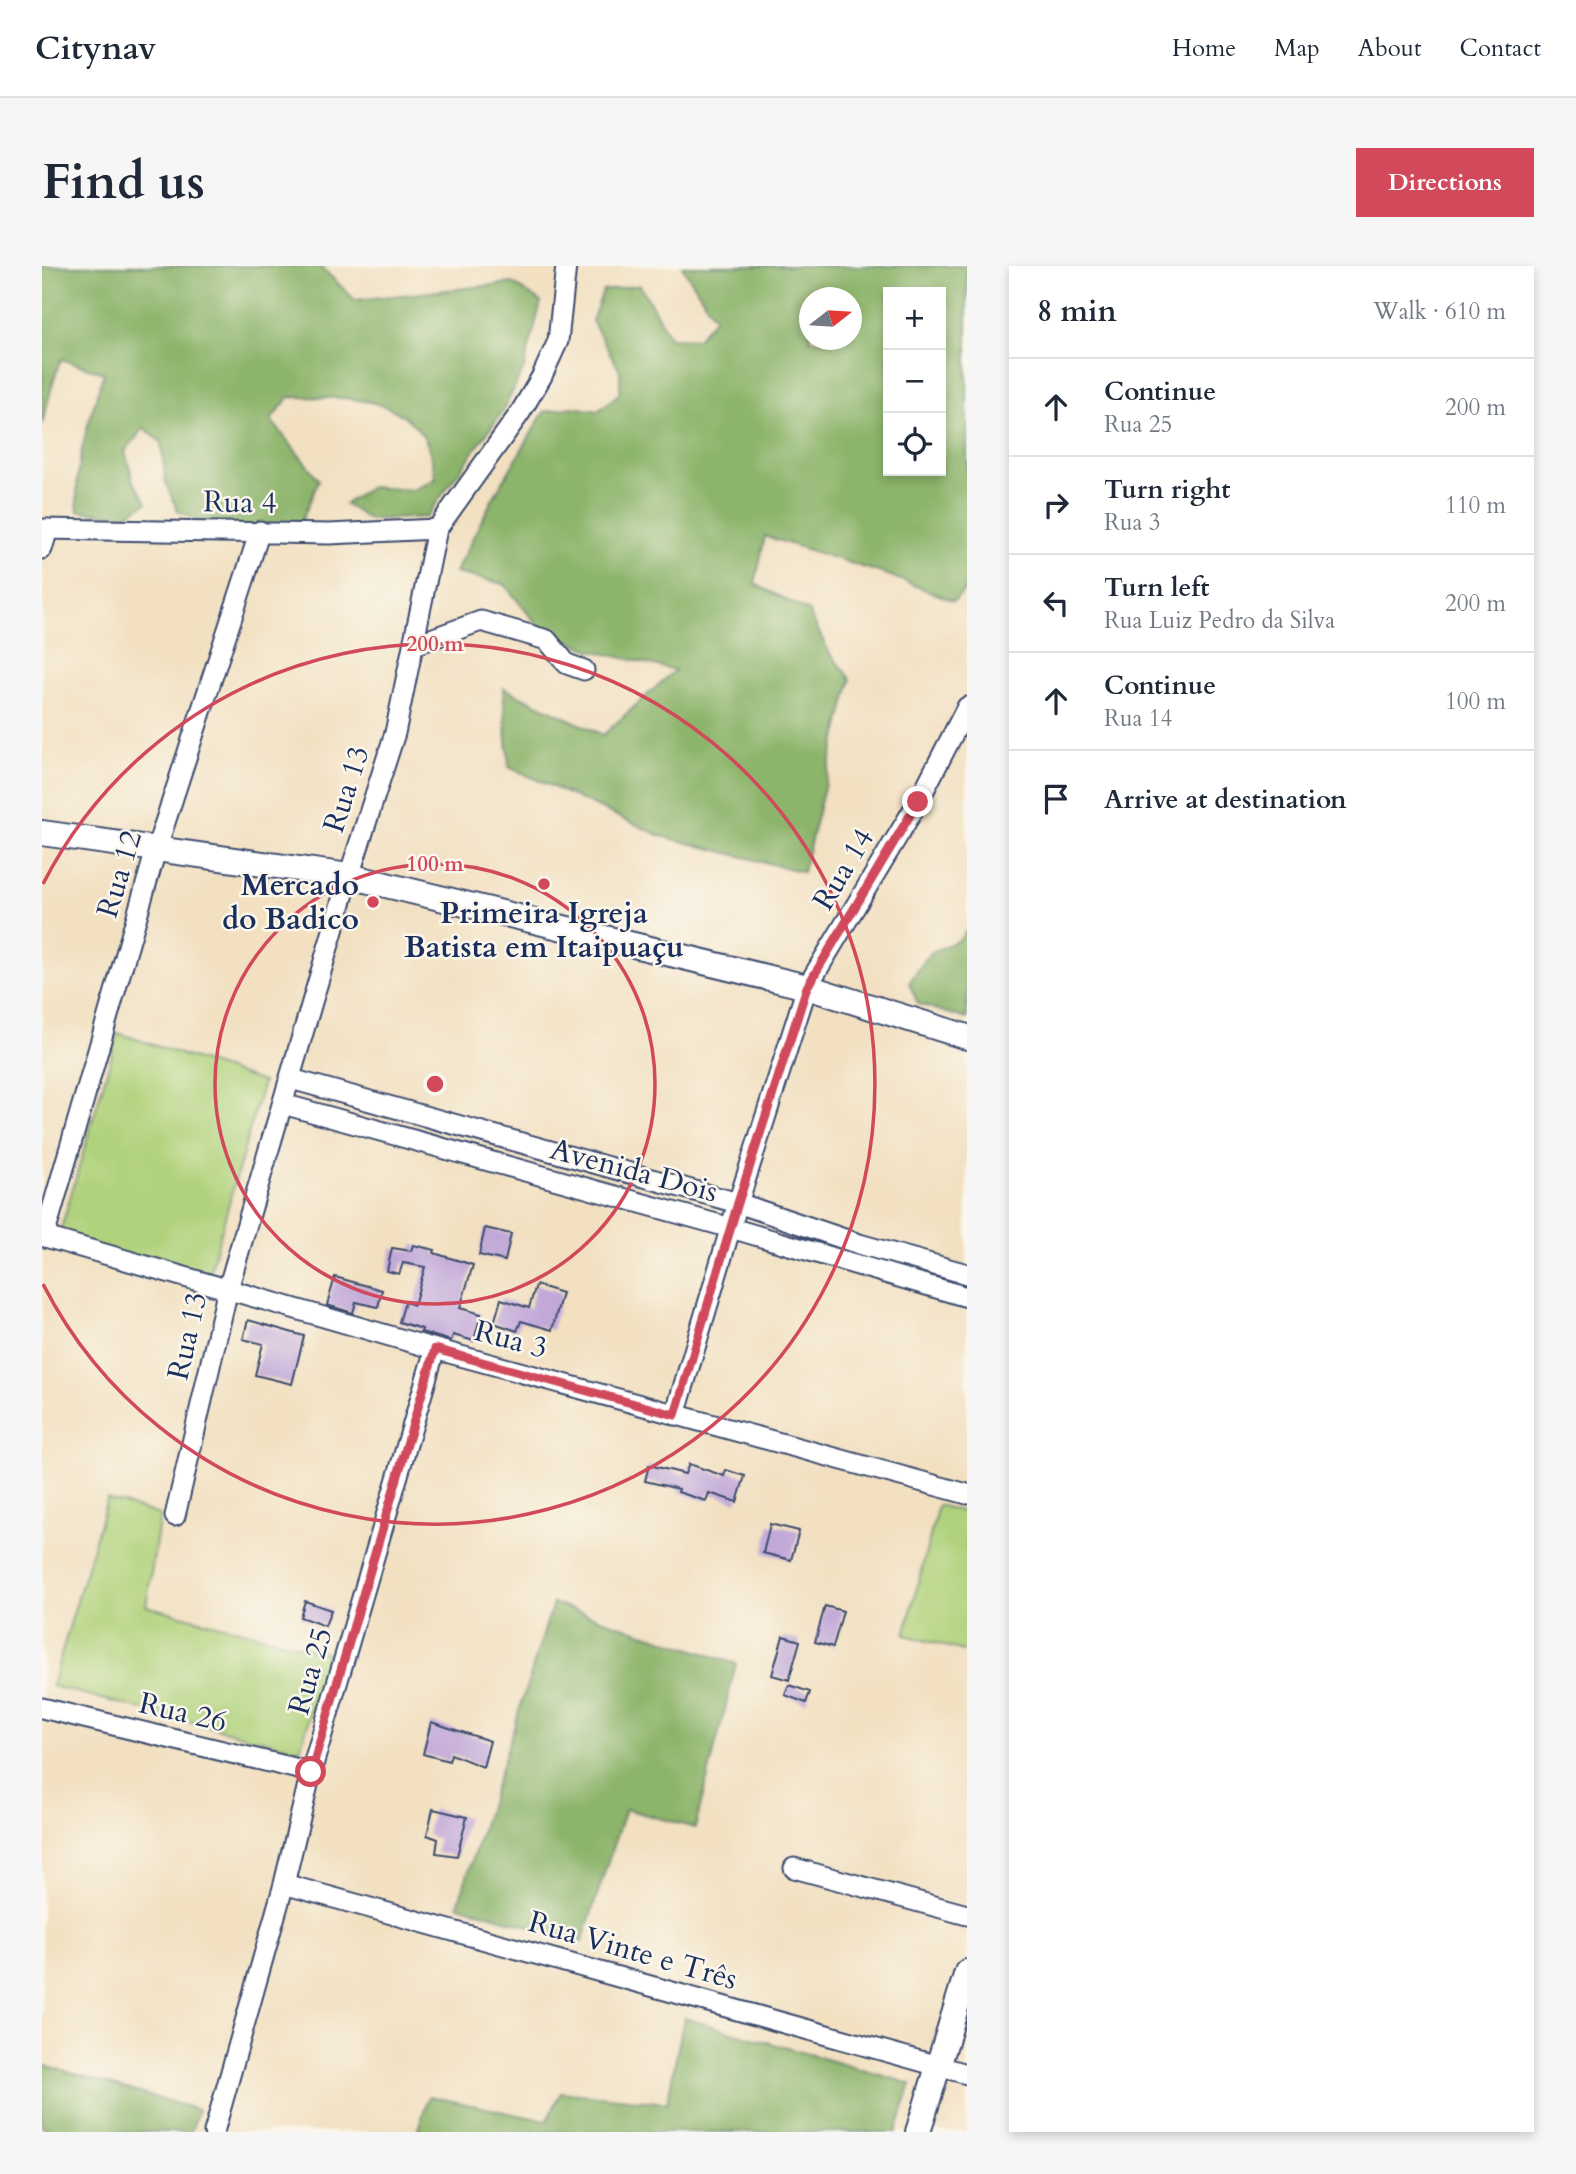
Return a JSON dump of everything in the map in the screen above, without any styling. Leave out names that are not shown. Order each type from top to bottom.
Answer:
[{"type":"main road","points":[[42,833],[349,876],[807,987],[967,1037]]},
{"type":"main road","points":[[918,2132],[967,1972]]},
{"type":"street","name":"Rua 13","points":[[175,1516],[228,1289],[349,876],[395,733],[437,529],[520,413],[542,376],[558,341],[566,266]]},
{"type":"street","name":"Rua 4","points":[[45,529],[329,534],[437,529]]},
{"type":"street","points":[[42,549],[45,529]]},
{"type":"street","name":"Rua 12","points":[[43,1236],[156,850],[260,531]]},
{"type":"street","points":[[414,645],[481,621],[547,640],[568,664],[584,670]]},
{"type":"street","name":"Rua 14","points":[[675,1415],[738,1203],[807,987],[918,802],[967,707]]},
{"type":"street","name":"Avenida Dois","points":[[291,1079],[738,1203],[859,1244],[967,1274]]},
{"type":"street","name":"Avenida Dois","points":[[283,1104],[731,1228],[967,1297]]},
{"type":"street","name":"Rua 3","points":[[43,1236],[435,1349],[967,1494]]},
{"type":"street","name":"Rua 25","points":[[214,2132],[284,1884],[311,1772],[435,1349]]},
{"type":"street","name":"Rua 26","points":[[42,1708],[311,1772]]},
{"type":"street","points":[[794,1868],[967,1914]]},
{"type":"street","name":"Rua Vinte e Três","points":[[284,1884],[967,2074]]},
{"type":"green space","points":[[42,266],[320,266],[355,300],[513,283],[541,302],[524,368],[503,411],[426,517],[370,520],[345,504],[371,487],[413,490],[436,479],[426,441],[412,422],[397,412],[363,400],[289,397],[271,420],[319,480],[301,522],[218,531],[178,511],[166,484],[161,442],[144,428],[125,451],[133,480],[147,502],[125,516],[78,511],[80,460],[88,423],[104,373],[61,359],[42,425]]},
{"type":"green space","points":[[682,266],[967,266],[967,587],[954,601],[891,576],[765,536],[755,584],[808,611],[830,654],[851,679],[803,872],[661,836],[509,767],[503,688],[603,735],[675,670],[590,650],[540,628],[504,584],[455,573],[492,500],[544,412],[572,407],[598,411],[620,393],[620,371],[592,321],[603,291],[640,285],[670,338],[697,339],[715,318]]},
{"type":"green space","points":[[967,930],[967,1019],[918,1004],[909,983],[930,953],[959,940]]},
{"type":"green space","points":[[118,1033],[263,1082],[208,1278],[59,1236]]},
{"type":"green space","points":[[107,1499],[160,1515],[146,1606],[328,1653],[300,1750],[52,1686]]},
{"type":"green space","points":[[938,1505],[967,1513],[967,1652],[905,1635]]},
{"type":"green space","points":[[553,1603],[736,1664],[695,1828],[625,1809],[582,1942],[458,1905]]},
{"type":"green space","points":[[684,2018],[911,2084],[896,2132],[417,2132],[429,2096],[547,2121],[561,2092],[667,2103]]},
{"type":"green space","points":[[42,2064],[198,2110],[191,2132],[50,2132],[50,2129],[42,2127]]},
{"type":"building","points":[[485,1228],[511,1234],[505,1261],[479,1255]]},
{"type":"building","points":[[413,1245],[435,1250],[434,1253],[473,1265],[460,1308],[481,1314],[474,1341],[453,1335],[451,1341],[399,1322],[405,1302],[414,1305],[425,1267],[403,1263],[399,1274],[387,1271],[392,1248],[411,1251]]},
{"type":"building","points":[[335,1277],[382,1290],[378,1307],[356,1302],[353,1313],[327,1305]]},
{"type":"building","points":[[536,1285],[562,1293],[552,1330],[521,1321],[517,1331],[494,1323],[501,1299],[529,1308]]},
{"type":"building","points":[[248,1320],[304,1336],[292,1384],[255,1375],[263,1344],[243,1339]]},
{"type":"building","points":[[689,1464],[724,1476],[726,1470],[745,1476],[737,1502],[709,1493],[706,1501],[678,1492],[679,1489],[645,1481],[649,1465],[685,1474]]},
{"type":"building","points":[[770,1524],[799,1531],[791,1560],[763,1553]]},
{"type":"building","points":[[305,1601],[331,1610],[325,1626],[300,1617]]},
{"type":"building","points":[[825,1606],[843,1611],[833,1647],[815,1642]]},
{"type":"building","points":[[783,1636],[800,1641],[789,1680],[772,1675]]},
{"type":"building","points":[[789,1685],[810,1692],[806,1703],[785,1695]]},
{"type":"building","points":[[431,1722],[490,1741],[483,1767],[451,1754],[449,1761],[423,1754]]},
{"type":"building","points":[[433,1809],[467,1817],[457,1856],[436,1853],[438,1839],[427,1835]]},
{"type":"place","name":"Primeira Igreja Batista em Itaipuaçu","points":[[544,884]]},
{"type":"place","name":"Mercado do Badico","points":[[373,902]]},
{"type":"route","points":[[311,1772],[435,1349],[675,1415],[738,1203],[807,987],[918,802]]}]
